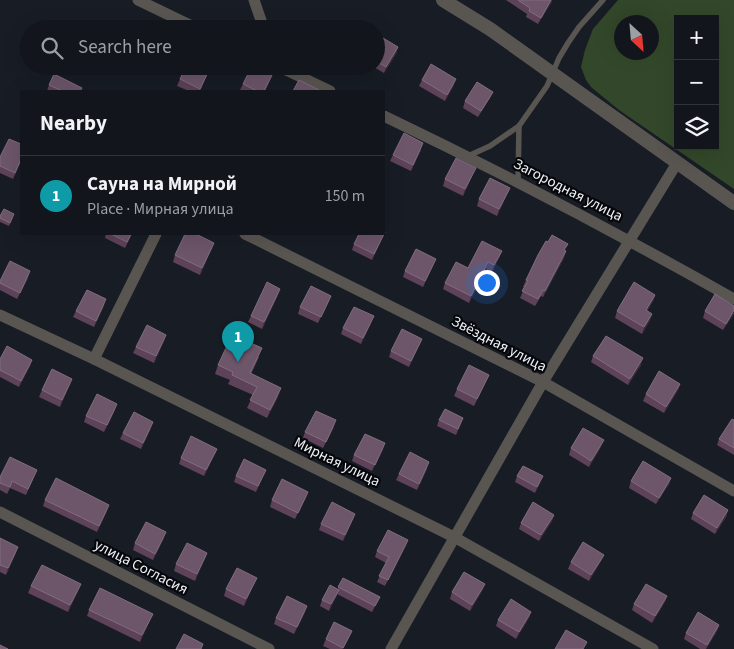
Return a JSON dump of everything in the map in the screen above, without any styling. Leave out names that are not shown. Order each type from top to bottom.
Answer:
[{"type":"street","points":[[138,0],[179,20]]},
{"type":"street","points":[[254,0],[261,20]]},
{"type":"street","points":[[443,0],[490,29],[734,203]]},
{"type":"street","points":[[297,75],[328,90]]},
{"type":"street","name":"Загородная улица","points":[[385,116],[518,181],[630,240],[734,299]]},
{"type":"street","points":[[391,649],[543,382],[677,163]]},
{"type":"street","points":[[94,359],[156,235]]},
{"type":"street","name":"Звёздная улица","points":[[247,235],[543,382],[734,491]]},
{"type":"street","name":"Мирная улица","points":[[0,315],[94,359],[454,537],[653,649]]},
{"type":"street","name":"улица Согласия","points":[[0,512],[269,649]]},
{"type":"lane","points":[[468,156],[490,146],[519,126],[547,86],[559,58],[568,43],[579,27],[603,0]]},
{"type":"lane","points":[[518,181],[519,126]]},
{"type":"green space","points":[[618,0],[734,0],[734,189],[677,150],[719,150],[719,15],[674,15],[674,148],[619,110],[591,87],[581,67],[593,29]]},
{"type":"building","points":[[518,0],[551,0],[541,18],[529,11],[530,8]]},
{"type":"building","points":[[385,39],[398,47],[385,66]]},
{"type":"building","points":[[431,64],[456,79],[447,95],[422,80]]},
{"type":"building","points":[[54,75],[56,75],[82,88],[81,90],[60,90],[49,85]]},
{"type":"building","points":[[182,75],[207,75],[200,89],[180,79]]},
{"type":"building","points":[[248,75],[272,75],[264,90],[255,90],[243,84]]},
{"type":"building","points":[[299,80],[319,90],[294,90]]},
{"type":"building","points":[[477,82],[493,92],[481,111],[465,101]]},
{"type":"building","points":[[404,133],[423,143],[413,165],[393,155]]},
{"type":"building","points":[[9,139],[20,144],[20,161],[15,173],[0,166],[0,157]]},
{"type":"building","points":[[456,158],[476,168],[465,189],[445,179]]},
{"type":"building","points":[[490,178],[510,188],[499,209],[479,199]]},
{"type":"building","points":[[4,209],[14,214],[10,223],[0,218]]},
{"type":"building","points":[[113,235],[130,235],[127,242]]},
{"type":"building","points":[[185,235],[198,235],[214,243],[202,268],[175,255]]},
{"type":"building","points":[[358,235],[384,235],[374,254],[354,244]]},
{"type":"building","points":[[552,235],[568,244],[545,291],[543,290],[538,299],[522,291],[538,255]]},
{"type":"building","points":[[482,241],[502,251],[494,265],[488,262],[471,296],[445,283],[456,262],[468,268]]},
{"type":"building","points":[[416,249],[436,259],[425,281],[405,271]]},
{"type":"building","points":[[10,261],[30,271],[20,293],[0,283]]},
{"type":"building","points":[[267,282],[280,289],[264,322],[251,316]]},
{"type":"building","points":[[634,282],[655,295],[646,310],[652,314],[644,327],[617,311]]},
{"type":"building","points":[[311,286],[331,296],[321,317],[300,307]]},
{"type":"building","points":[[87,290],[106,299],[96,321],[76,311]]},
{"type":"building","points":[[715,294],[734,306],[734,310],[726,324],[705,311]]},
{"type":"building","points":[[354,307],[374,316],[363,338],[343,328]]},
{"type":"building","points":[[147,325],[166,335],[156,356],[136,347]]},
{"type":"building","points":[[402,329],[422,339],[411,361],[391,351]]},
{"type":"building","points":[[232,335],[262,348],[250,373],[281,388],[270,410],[250,400],[257,387],[232,375],[233,372],[218,365]]},
{"type":"building","points":[[606,336],[643,358],[630,379],[593,356]]},
{"type":"building","points":[[7,346],[32,360],[21,381],[0,370],[0,359]]},
{"type":"building","points":[[469,365],[489,375],[477,399],[457,389]]},
{"type":"building","points":[[52,369],[72,379],[62,400],[42,390]]},
{"type":"building","points":[[659,371],[680,384],[666,407],[646,394]]},
{"type":"building","points":[[97,394],[117,404],[107,425],[86,416]]},
{"type":"building","points":[[445,409],[463,418],[458,429],[439,420]]},
{"type":"building","points":[[316,411],[336,420],[326,442],[305,432]]},
{"type":"building","points":[[134,412],[153,422],[143,443],[123,433]]},
{"type":"building","points":[[732,419],[734,420],[734,448],[719,439]]},
{"type":"building","points":[[583,428],[604,440],[591,461],[571,448]]},
{"type":"building","points":[[365,434],[385,443],[375,465],[354,455]]},
{"type":"building","points":[[191,436],[217,449],[206,470],[181,458]]},
{"type":"building","points":[[410,452],[429,462],[419,484],[399,474]]},
{"type":"building","points":[[10,457],[37,470],[28,489],[12,481],[10,487],[0,483],[0,477]]},
{"type":"building","points":[[244,459],[266,470],[258,486],[236,476]]},
{"type":"building","points":[[643,461],[671,478],[659,498],[631,481]]},
{"type":"building","points":[[523,466],[543,476],[537,487],[517,476]]},
{"type":"building","points":[[56,478],[109,505],[99,526],[45,500]]},
{"type":"building","points":[[282,479],[308,492],[298,513],[272,500]]},
{"type":"building","points":[[704,495],[728,510],[717,528],[693,513]]},
{"type":"building","points":[[332,502],[355,514],[345,535],[321,524]]},
{"type":"building","points":[[533,502],[554,515],[541,535],[521,523]]},
{"type":"building","points":[[146,522],[166,532],[155,554],[135,543]]},
{"type":"building","points":[[388,530],[408,540],[388,580],[379,576],[389,557],[377,551]]},
{"type":"building","points":[[0,538],[18,547],[8,568],[0,565]]},
{"type":"building","points":[[583,542],[604,555],[591,575],[571,562]]},
{"type":"building","points":[[187,543],[207,553],[197,574],[176,564]]},
{"type":"building","points":[[42,565],[81,584],[70,605],[31,586]]},
{"type":"building","points":[[237,568],[257,578],[246,599],[226,589]]},
{"type":"building","points":[[464,572],[485,584],[472,605],[452,592]]},
{"type":"building","points":[[343,578],[380,597],[375,606],[338,587]]},
{"type":"building","points":[[646,584],[667,596],[655,616],[634,604]]},
{"type":"building","points":[[330,585],[339,590],[331,604],[322,600]]},
{"type":"building","points":[[100,588],[153,614],[142,635],[89,610]]},
{"type":"building","points":[[287,596],[307,606],[297,627],[276,618]]},
{"type":"building","points":[[511,599],[531,612],[519,632],[498,620]]},
{"type":"building","points":[[698,612],[719,625],[707,645],[686,633]]},
{"type":"building","points":[[334,622],[352,631],[343,648],[326,639]]},
{"type":"building","points":[[566,630],[587,642],[583,649],[555,649]]},
{"type":"building","points":[[184,634],[203,644],[201,649],[176,649]]},
{"type":"building","points":[[0,645],[8,649],[0,649]]},
{"type":"place","name":"Сауна на Мирной","points":[[238,362]]}]
